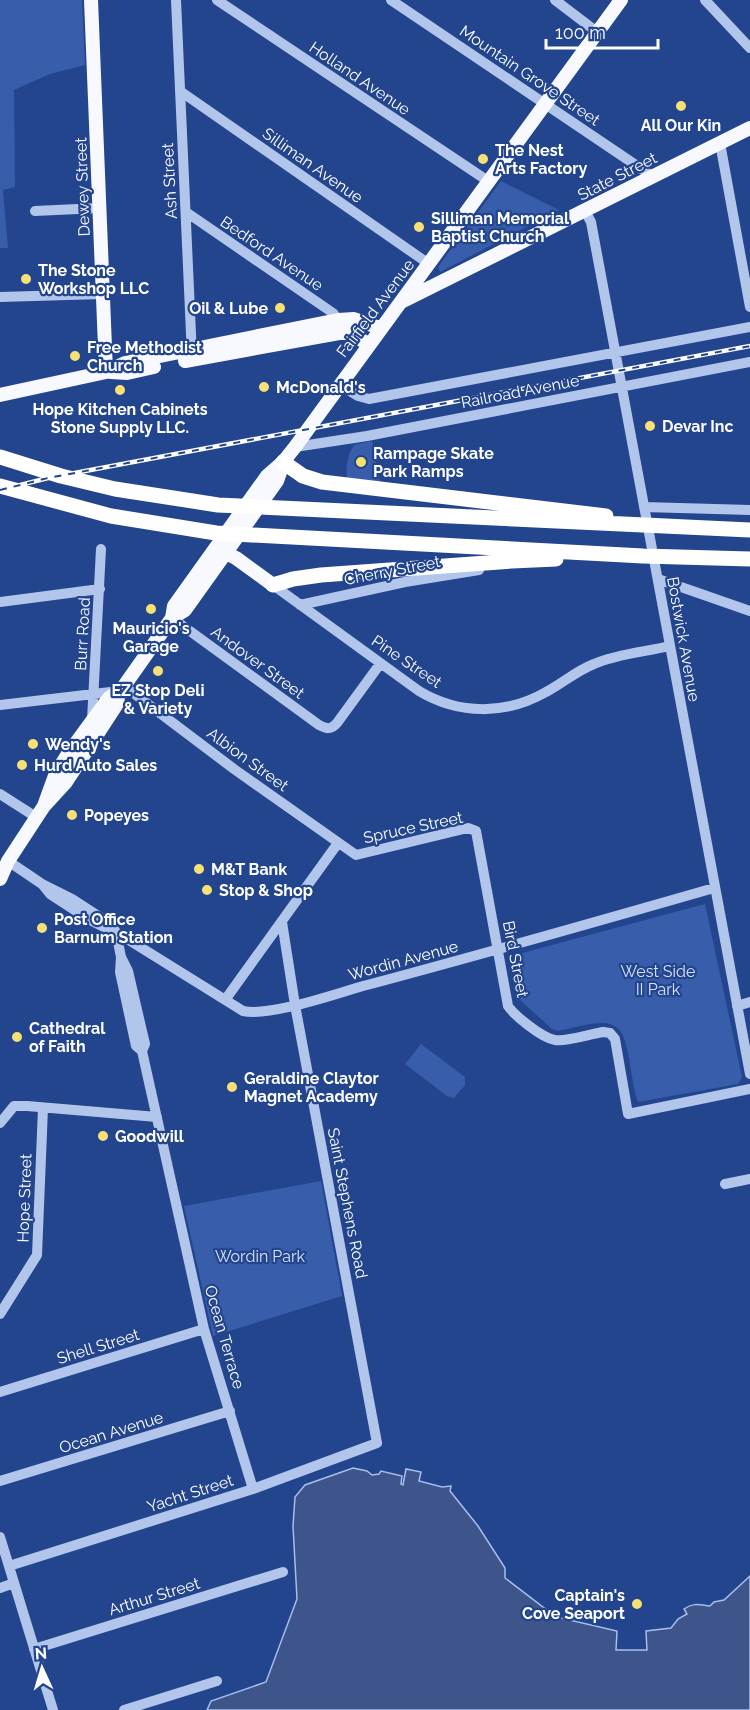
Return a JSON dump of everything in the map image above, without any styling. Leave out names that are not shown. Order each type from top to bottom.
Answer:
[{"type":"highway","points":[[0,458],[132,493],[218,506],[636,523]]},
{"type":"highway","points":[[283,462],[303,476],[322,482],[568,511],[662,527],[750,530]]},
{"type":"highway","points":[[0,486],[72,507],[136,522],[200,531],[262,537],[750,560]]},
{"type":"highway","points":[[273,585],[293,579],[339,573],[512,561],[643,556]]},
{"type":"main road","name":"Dewey Street","points":[[91,0],[106,372]]},
{"type":"main road","name":"Fairfield Avenue","points":[[40,811],[56,773],[92,720],[109,698],[121,688],[172,618],[174,606],[220,550],[267,476],[295,447],[368,344],[402,302],[544,102],[621,0]]},
{"type":"main road","name":"State Street","points":[[402,302],[750,128]]},
{"type":"main road","points":[[426,267],[427,280],[436,285]]},
{"type":"main road","points":[[0,395],[106,372],[127,373],[192,355],[279,338],[338,320],[354,319],[380,328]]},
{"type":"main road","points":[[279,338],[346,332],[368,344]]},
{"type":"main road","name":"Pine Street","points":[[220,550],[236,558],[273,585]]},
{"type":"main road","name":"Fairfield Avenue","points":[[0,879],[4,866],[40,811],[66,782],[117,704],[121,688]]},
{"type":"street","name":"Ash Street","points":[[176,0],[192,355]]},
{"type":"street","name":"Holland Avenue","points":[[217,0],[488,181]]},
{"type":"street","name":"Mountain Grove Street","points":[[391,0],[652,177]]},
{"type":"street","points":[[555,0],[597,32]]},
{"type":"street","points":[[705,0],[750,48]]},
{"type":"street","name":"Silliman Avenue","points":[[180,91],[426,267]]},
{"type":"street","points":[[720,143],[750,307]]},
{"type":"street","points":[[34,211],[99,208]]},
{"type":"street","name":"Bostwick Avenue","points":[[585,211],[591,222],[750,1074]]},
{"type":"street","name":"Bedford Avenue","points":[[186,212],[333,313],[338,320]]},
{"type":"street","points":[[0,297],[103,294]]},
{"type":"street","name":"Railroad Avenue","points":[[340,385],[358,396],[369,399],[750,327]]},
{"type":"street","name":"Railroad Avenue","points":[[295,447],[334,442],[750,362]]},
{"type":"street","points":[[644,507],[750,510]]},
{"type":"street","name":"Burr Road","points":[[92,720],[101,549]]},
{"type":"street","name":"Cherry Street","points":[[300,605],[405,582],[490,569]]},
{"type":"street","points":[[658,579],[750,611]]},
{"type":"street","name":"Pine Street","points":[[273,585],[430,698],[462,708],[493,709],[527,702],[596,663],[670,646]]},
{"type":"street","points":[[0,602],[100,589]]},
{"type":"street","name":"Andover Street","points":[[172,618],[314,722],[327,729],[338,723],[380,664]]},
{"type":"street","points":[[0,705],[121,688]]},
{"type":"street","name":"Albion Street","points":[[121,688],[356,855]]},
{"type":"street","points":[[0,794],[40,811]]},
{"type":"street","name":"Spruce Street","points":[[356,855],[468,828],[476,831]]},
{"type":"street","name":"Bird Street","points":[[476,831],[508,1006],[520,1018],[556,1040],[603,1032],[610,1033],[615,1039],[628,1114],[750,1089]]},
{"type":"street","points":[[225,1000],[338,843]]},
{"type":"street","name":"Wordin Avenue","points":[[4,866],[42,884],[50,894],[90,920],[116,932],[243,1011],[254,1014],[498,950],[714,888]]},
{"type":"street","name":"Saint Stephens Road","points":[[282,922],[295,1005],[377,1443]]},
{"type":"street","name":"Ocean Terrace","points":[[116,932],[121,957],[128,971],[145,1044],[141,1051],[204,1329],[253,1489]]},
{"type":"street","points":[[737,1006],[750,1002]]},
{"type":"street","points":[[0,1123],[14,1106],[157,1117]]},
{"type":"street","name":"Hope Street","points":[[0,1314],[37,1255],[43,1108]]},
{"type":"street","points":[[725,1184],[750,1179]]},
{"type":"street","name":"Shell Street","points":[[0,1392],[204,1329]]},
{"type":"street","name":"Ocean Avenue","points":[[0,1481],[230,1411]]},
{"type":"street","name":"Yacht Street","points":[[9,1566],[253,1489],[377,1443]]},
{"type":"street","points":[[0,1537],[53,1710]]},
{"type":"street","name":"Arthur Street","points":[[34,1649],[283,1572]]},
{"type":"street","points":[[0,1588],[14,1583]]},
{"type":"street","points":[[124,1710],[217,1681]]},
{"type":"green space","points":[[0,0],[82,0],[85,65],[50,74],[14,90],[15,187],[3,190],[8,248],[0,248]]},
{"type":"green space","points":[[501,181],[559,210],[440,272],[438,267]]},
{"type":"green space","name":"Rampage Skate Park Ramps","points":[[372,441],[380,482],[347,478],[348,461],[354,445]]},
{"type":"green space","name":"West Side II Park","points":[[705,904],[742,1077],[738,1084],[638,1102],[625,1040],[619,1029],[603,1023],[558,1031],[552,1029],[519,999],[511,956]]},
{"type":"green space","points":[[421,1044],[465,1077],[465,1085],[454,1098],[447,1096],[405,1064]]},
{"type":"green space","name":"Wordin Park","points":[[321,1181],[342,1296],[213,1336],[184,1206]]},
{"type":"shaded area","points":[[353,1468],[367,1471],[372,1475],[379,1474],[381,1471],[402,1476],[401,1484],[403,1485],[406,1469],[421,1472],[419,1481],[442,1487],[451,1486],[450,1491],[478,1526],[505,1568],[505,1578],[561,1618],[617,1631],[616,1650],[647,1650],[646,1631],[671,1628],[678,1619],[687,1614],[684,1609],[691,1605],[710,1606],[714,1602],[724,1600],[750,1576],[750,1710],[207,1710],[211,1701],[266,1682],[297,1599],[293,1526],[295,1497],[305,1485]]},
{"type":"railway","points":[[0,490],[48,478],[750,346]]},
{"type":"place","name":"All Our Kin","points":[[681,106]]},
{"type":"place","name":"The Nest Arts Factory","points":[[483,159]]},
{"type":"place","name":"Silliman Memorial Baptist Church","points":[[419,227]]},
{"type":"place","name":"The Stone Workshop LLC","points":[[26,279]]},
{"type":"place","name":"Oil & Lube","points":[[280,308]]},
{"type":"place","name":"Free Methodist Church","points":[[75,356]]},
{"type":"place","name":"McDonald's","points":[[264,387]]},
{"type":"place","name":"Hope Kitchen Cabinets Stone Supply LLC.","points":[[120,390]]},
{"type":"place","name":"Devar Inc","points":[[650,426]]},
{"type":"place","name":"Rampage Skate Park Ramps","points":[[361,462]]},
{"type":"place","name":"Mauricio's Garage","points":[[151,609]]},
{"type":"place","name":"EZ Stop Deli & Variety","points":[[158,671]]},
{"type":"place","name":"Wendy's","points":[[33,744]]},
{"type":"place","name":"Hurd Auto Sales","points":[[22,765]]},
{"type":"place","name":"Popeyes","points":[[72,815]]},
{"type":"place","name":"M&T Bank","points":[[199,869]]},
{"type":"place","name":"Stop & Shop","points":[[207,890]]},
{"type":"place","name":"Post Office Barnum Station","points":[[42,928]]},
{"type":"place","name":"Cathedral of Faith","points":[[17,1037]]},
{"type":"place","name":"Geraldine Claytor Magnet Academy","points":[[232,1087]]},
{"type":"place","name":"Goodwill","points":[[103,1136]]},
{"type":"place","name":"Captain's Cove Seaport","points":[[637,1604]]}]
